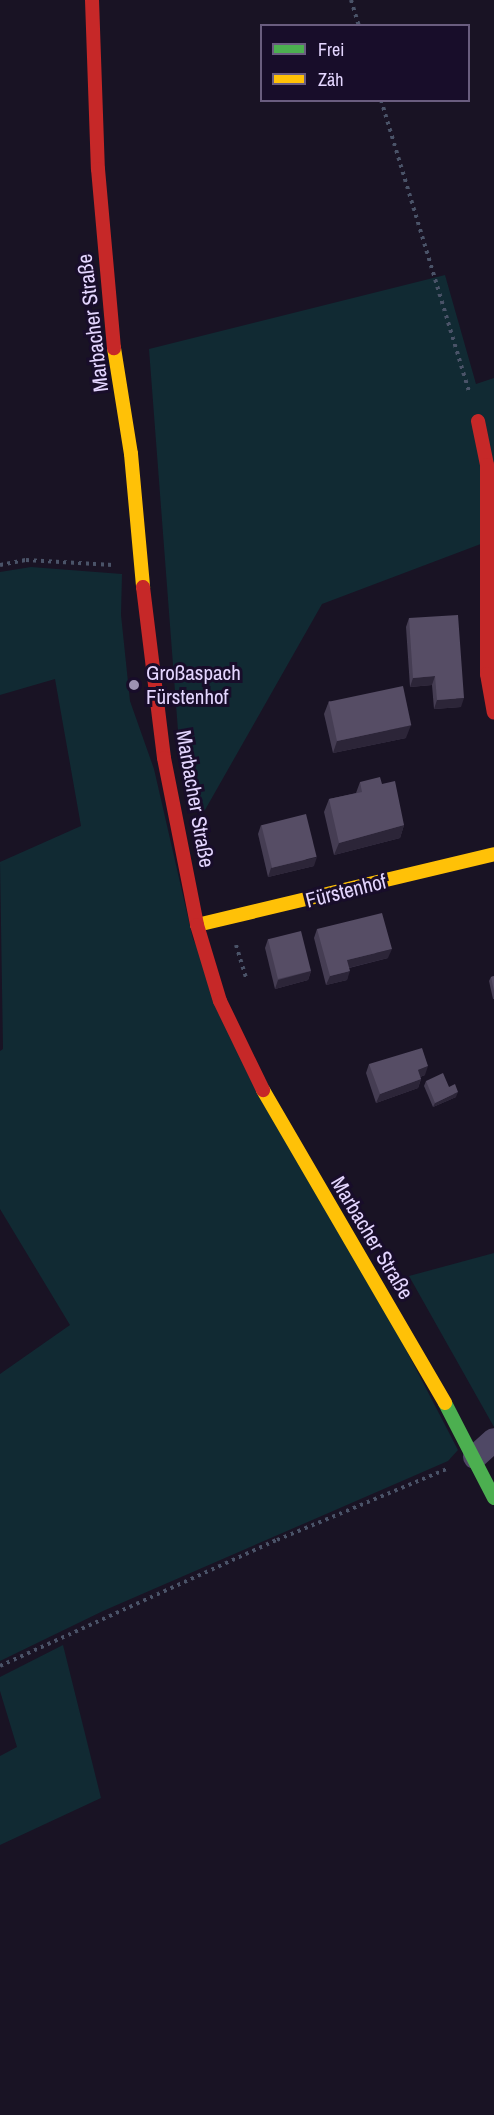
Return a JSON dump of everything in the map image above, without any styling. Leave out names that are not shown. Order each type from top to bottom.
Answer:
[{"type":"main road","name":"Marbacher Straße","points":[[92,0],[98,169],[113,341],[131,454],[141,565],[165,764],[197,925],[220,1001],[280,1125],[476,1457],[494,1498]]},
{"type":"main road","points":[[478,420],[486,465],[490,540],[487,674],[494,712]]},
{"type":"main road","name":"Fürstenhof","points":[[197,925],[494,854]]},
{"type":"street","points":[[476,1457],[494,1440]]},
{"type":"path","points":[[351,0],[358,24]]},
{"type":"path","points":[[382,102],[478,420]]},
{"type":"path","points":[[0,565],[26,560],[141,565]]},
{"type":"path","points":[[0,1666],[277,1540],[476,1457]]},
{"type":"shaded area","points":[[445,275],[476,384],[494,378],[494,539],[322,604],[201,817],[180,757],[149,349]]},
{"type":"shaded area","points":[[31,567],[122,574],[121,615],[130,701],[154,769],[193,939],[458,1450],[448,1461],[103,1611],[0,1661],[0,1374],[70,1325],[0,1209],[0,1051],[3,1049],[0,862],[81,826],[55,679],[0,695],[0,572]]},
{"type":"shaded area","points":[[494,1253],[494,1427],[409,1276]]},
{"type":"shaded area","points":[[63,1645],[101,1798],[0,1845],[0,1756],[17,1747],[0,1691],[0,1677]]},
{"type":"building","points":[[458,615],[464,698],[437,700],[435,676],[413,678],[409,618]]},
{"type":"building","points":[[403,686],[411,725],[337,741],[329,702]]},
{"type":"building","points":[[380,777],[382,784],[395,781],[404,825],[339,843],[329,799],[362,792],[360,782]]},
{"type":"building","points":[[306,814],[317,857],[272,868],[261,825]]},
{"type":"building","points":[[382,913],[392,949],[347,960],[350,971],[330,976],[317,929]]},
{"type":"building","points":[[301,931],[311,971],[278,979],[268,939]]},
{"type":"building","points":[[422,1048],[428,1066],[418,1070],[421,1079],[380,1094],[369,1064]]},
{"type":"building","points":[[443,1073],[449,1087],[455,1084],[458,1092],[435,1103],[426,1081]]},
{"type":"traffic: fast","points":[[445,1403],[494,1498]]},
{"type":"traffic: slow","points":[[114,348],[131,454],[143,587]]},
{"type":"traffic: slow","points":[[197,925],[494,854]]},
{"type":"traffic: slow","points":[[263,1090],[445,1403]]},
{"type":"traffic: jam","points":[[92,0],[98,169],[114,348]]},
{"type":"traffic: jam","points":[[478,421],[487,465],[487,674],[494,712]]},
{"type":"traffic: jam","points":[[143,587],[164,758],[197,925],[220,1001],[263,1090]]},
{"type":"place","name":"Großaspach Fürstenhof","points":[[134,685]]}]
